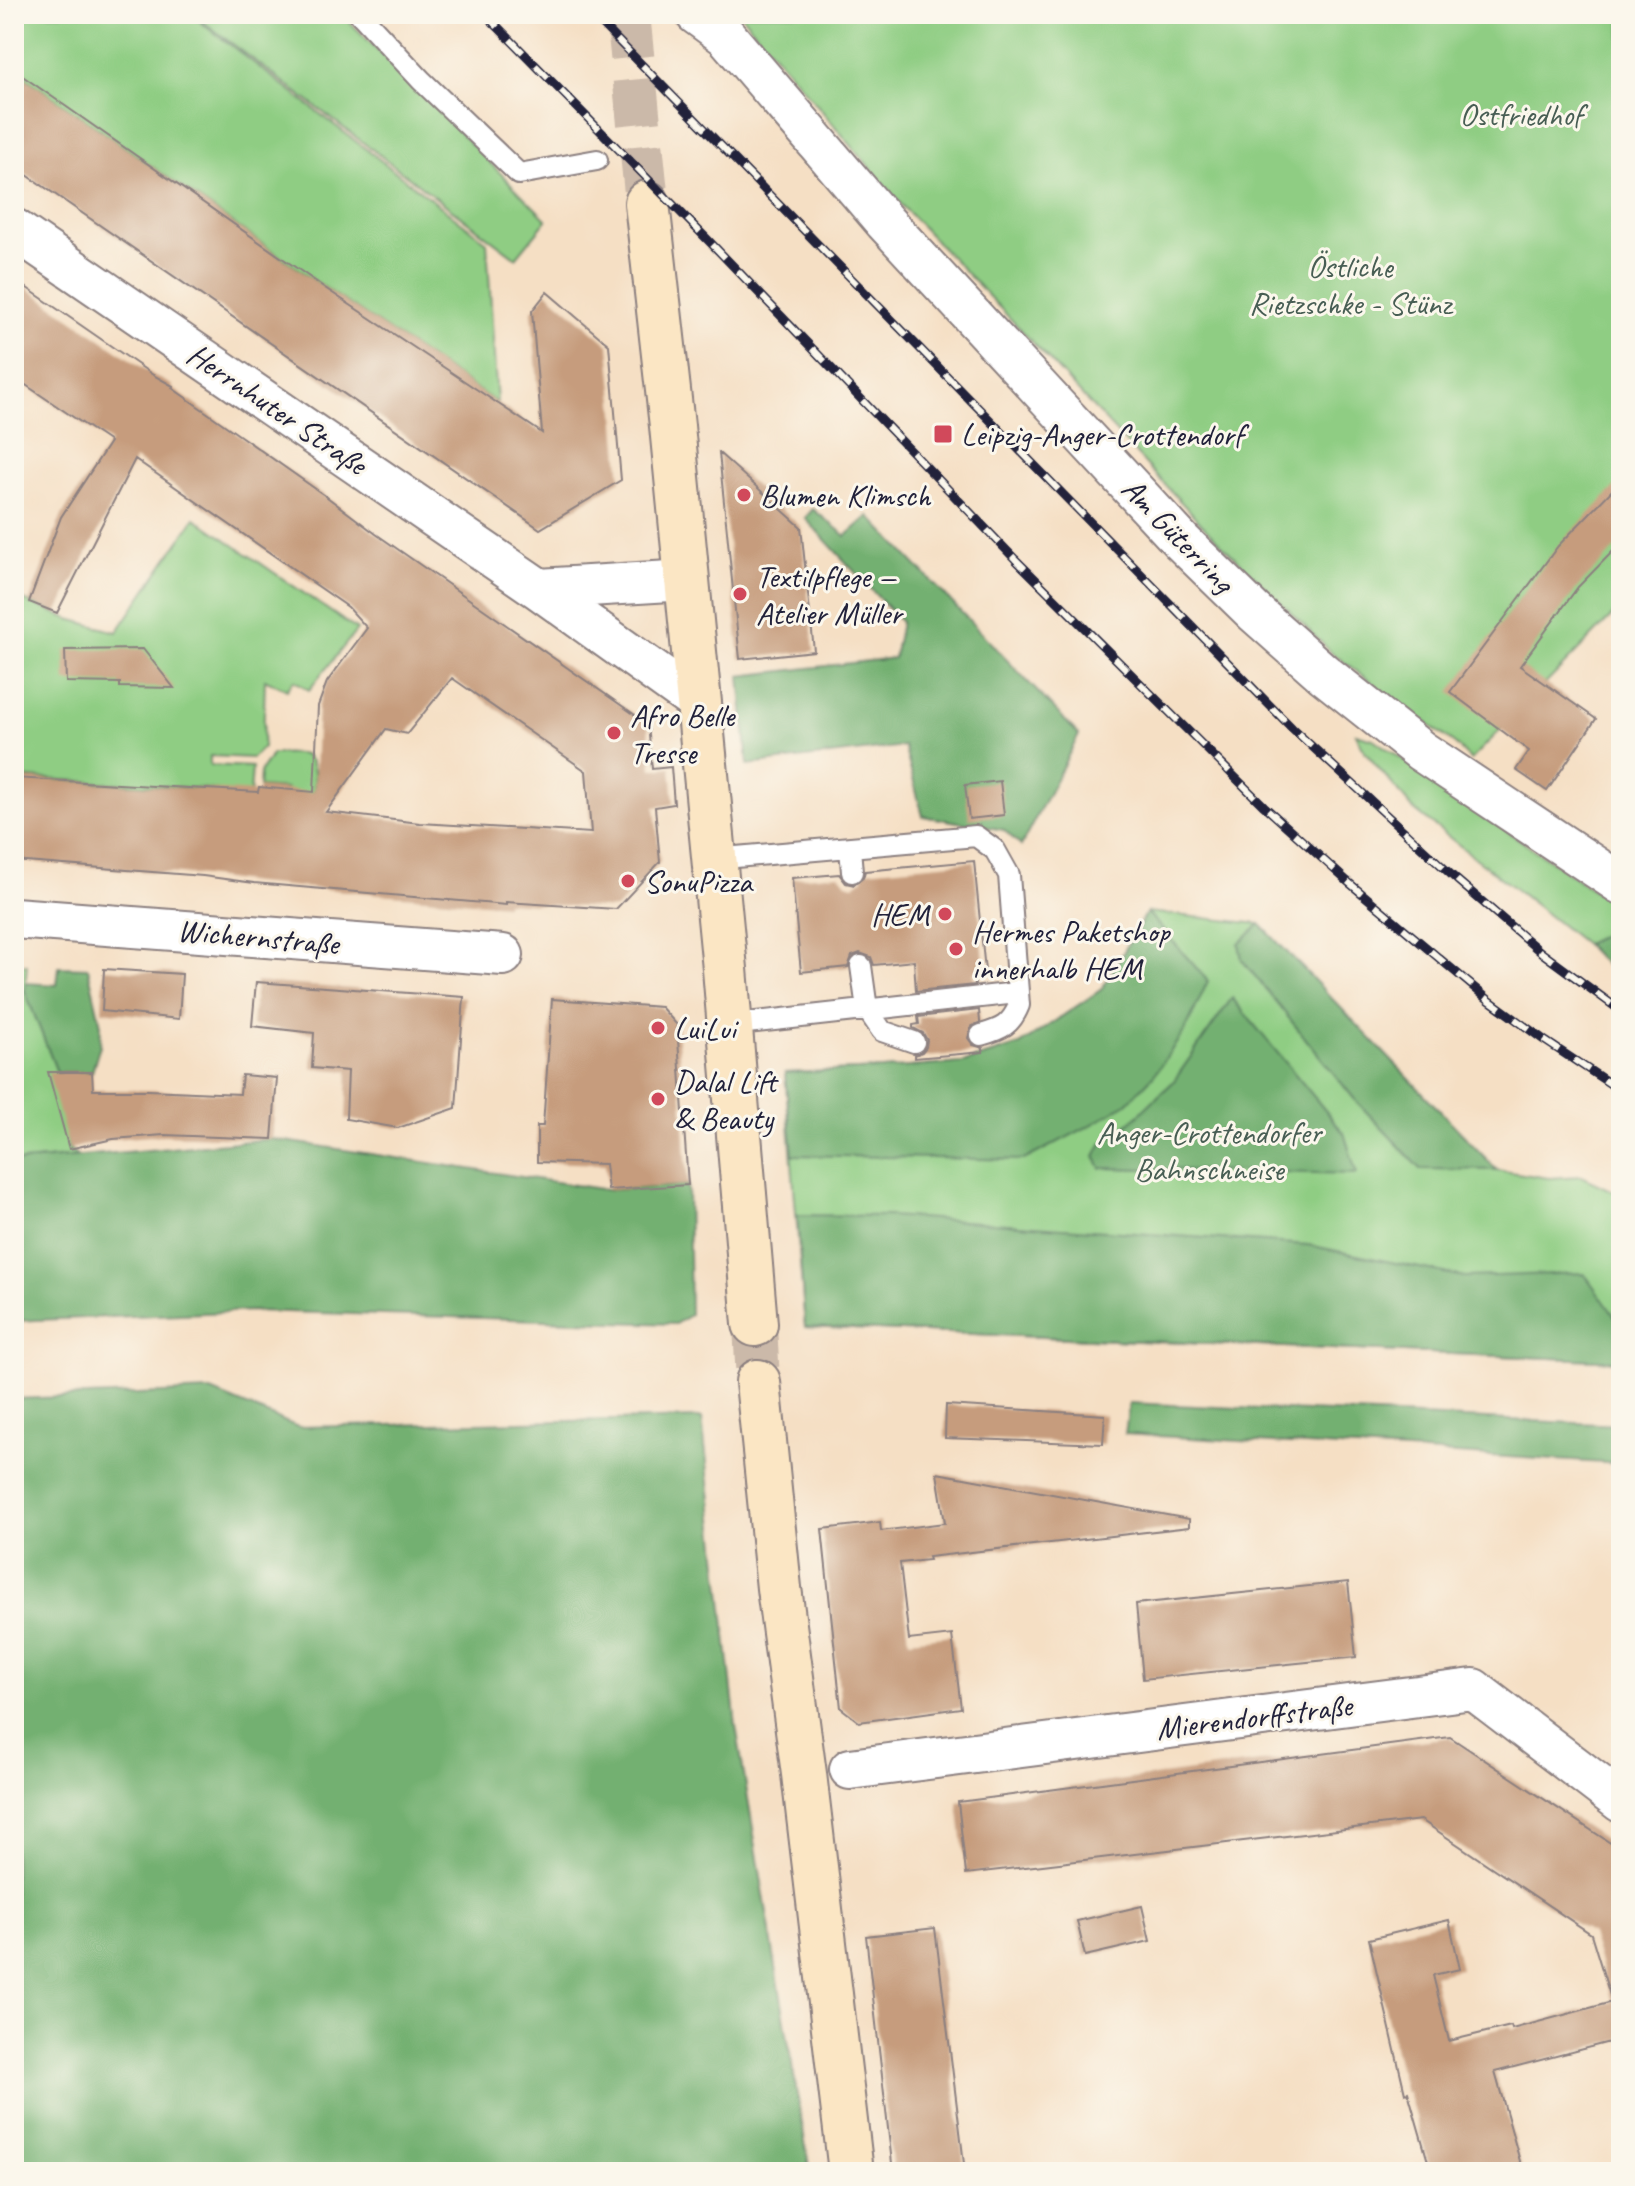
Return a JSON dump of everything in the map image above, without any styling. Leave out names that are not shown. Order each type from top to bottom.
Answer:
[{"type":"street","name":"Am Güterring","points":[[696,14],[726,36],[895,233],[1181,541],[1254,612],[1324,674],[1421,751],[1621,884]]},
{"type":"street","points":[[647,203],[687,580],[755,1324]]},
{"type":"street","name":"Herrnhuter Straße","points":[[14,229],[539,589],[698,703]]},
{"type":"street","points":[[539,589],[687,580]]},
{"type":"street","name":"Wichernstraße","points":[[14,918],[503,955]]},
{"type":"street","points":[[758,1382],[779,1588],[851,2172]]},
{"type":"street","name":"Mierendorffstraße","points":[[850,1769],[1473,1689],[1621,1802]]},
{"type":"lane","points":[[360,14],[421,80],[519,174],[597,160]]},
{"type":"lane","points":[[713,859],[976,836],[995,850],[1009,875],[1019,1005],[1014,1018],[998,1030],[981,1035]]},
{"type":"lane","points":[[850,848],[852,872]]},
{"type":"lane","points":[[861,966],[867,1009],[882,1031],[914,1042]]},
{"type":"lane","points":[[729,1025],[1017,993]]},
{"type":"green space","points":[[14,14],[190,14],[487,242],[497,403],[325,288],[14,70]]},
{"type":"green space","points":[[193,14],[342,14],[547,220],[516,258]]},
{"type":"green space","name":"Östliche Rietzschke - Stünz","points":[[740,14],[1621,14],[1621,607],[1471,760],[1456,745],[1332,653],[1208,531],[904,208]]},
{"type":"green space","points":[[813,509],[846,536],[869,516],[1079,735],[1021,846],[1004,830],[923,816],[904,746],[748,765],[740,676],[894,658],[901,622],[805,518]]},
{"type":"green space","points":[[195,518],[357,630],[309,690],[294,680],[287,690],[265,679],[263,747],[252,758],[210,756],[210,765],[252,767],[250,796],[208,789],[14,777],[14,596],[69,619],[117,632]]},
{"type":"green space","points":[[1356,734],[1373,739],[1621,909],[1621,927],[1585,944],[1413,809],[1365,752]]},
{"type":"green space","points":[[272,754],[301,754],[309,759],[315,780],[312,810],[286,807],[286,789],[259,787],[260,772]]},
{"type":"green space","name":"Anger-Crottendorfer Bahnschneise","points":[[1147,912],[1260,924],[1497,1170],[1549,1178],[1581,1176],[1621,1195],[1621,1361],[805,1327],[785,1073],[963,1063],[1020,1045],[1102,989]]},
{"type":"green space","points":[[1147,912],[1208,981],[1186,1029],[1154,1075],[1127,1103],[1024,1160],[793,1155],[785,1073],[963,1063],[1020,1045],[1102,989]]},
{"type":"green space","points":[[1260,924],[1497,1170],[1421,1169],[1356,1101],[1242,960],[1239,944]]},
{"type":"green space","points":[[1621,927],[1621,981],[1585,944]]},
{"type":"green space","points":[[14,964],[27,965],[25,991],[57,1072],[69,1149],[78,1156],[14,1162]]},
{"type":"green space","points":[[59,967],[88,968],[101,1025],[100,1045],[92,1072],[57,1072],[25,991],[26,983],[57,985]]},
{"type":"green space","points":[[1232,998],[1344,1133],[1357,1174],[1101,1168],[1095,1156],[1101,1145],[1173,1082]]},
{"type":"green space","points":[[272,1139],[608,1190],[688,1185],[690,1315],[675,1324],[252,1311],[14,1321],[14,1162]]},
{"type":"green space","points":[[797,1215],[891,1216],[1308,1245],[1464,1277],[1584,1273],[1621,1325],[1621,1361],[805,1327]]},
{"type":"green space","points":[[211,1391],[298,1427],[702,1418],[736,1726],[810,2172],[14,2172],[14,1399]]},
{"type":"green space","points":[[1129,1403],[1621,1425],[1621,1464],[1125,1434]]},
{"type":"building","points":[[14,70],[325,288],[542,433],[532,311],[547,292],[609,345],[621,480],[540,529],[14,166]]},
{"type":"building","points":[[14,279],[173,386],[376,534],[648,724],[652,769],[671,767],[674,804],[655,807],[660,862],[616,909],[506,902],[506,905],[14,861],[14,778],[258,792],[259,787],[314,792],[318,706],[327,682],[367,628],[348,607],[135,459],[57,613],[29,602],[61,517],[110,442],[14,377]],"holes":[[[452,678],[586,771],[591,833],[420,823],[326,812],[386,729],[407,734]]]},
{"type":"building","points":[[719,453],[801,527],[814,651],[740,659]]},
{"type":"building","points":[[1621,481],[1621,543],[1578,587],[1520,666],[1596,719],[1547,791],[1516,770],[1529,751],[1450,692],[1558,546]]},
{"type":"building","points":[[143,649],[174,688],[66,682],[65,650]]},
{"type":"building","points":[[1000,781],[1004,815],[969,819],[965,785]]},
{"type":"building","points":[[974,861],[985,971],[974,972],[975,985],[916,991],[914,961],[874,965],[871,957],[860,953],[852,956],[848,967],[801,972],[792,878],[839,874],[846,883],[854,885],[863,878],[865,871]]},
{"type":"building","points":[[104,969],[182,974],[179,1019],[102,1011]]},
{"type":"building","points":[[256,982],[464,997],[456,1108],[398,1128],[346,1119],[348,1071],[312,1068],[314,1033],[252,1026]]},
{"type":"building","points":[[552,999],[661,1007],[677,1025],[688,1185],[608,1190],[605,1164],[537,1162],[537,1126],[543,1126]]},
{"type":"building","points":[[979,1010],[980,1022],[971,1027],[968,1038],[973,1045],[983,1048],[983,1052],[915,1058],[926,1047],[927,1040],[923,1033],[913,1028],[913,1025],[919,1024],[918,1017]]},
{"type":"building","points":[[48,1072],[92,1072],[93,1090],[240,1094],[242,1075],[277,1078],[272,1139],[164,1135],[113,1139],[69,1149]]},
{"type":"building","points":[[946,1405],[1105,1415],[1103,1444],[945,1438]]},
{"type":"building","points":[[937,1473],[1189,1519],[1189,1527],[928,1557],[929,1560],[900,1563],[909,1640],[952,1635],[961,1708],[859,1722],[841,1708],[822,1529],[880,1522],[881,1531],[945,1523]]},
{"type":"building","points":[[1348,1582],[1356,1657],[1143,1679],[1136,1604]]},
{"type":"building","points":[[1450,1737],[1621,1850],[1621,2039],[1495,2072],[1523,2172],[1431,2172],[1408,2092],[1405,2093],[1369,1939],[1449,1920],[1460,1969],[1433,1975],[1449,2041],[1511,2026],[1512,2029],[1612,2002],[1591,1934],[1421,1820],[966,1874],[958,1802]]},
{"type":"building","points":[[1142,1906],[1150,1941],[1085,1956],[1077,1921]]},
{"type":"building","points":[[935,1928],[965,2172],[893,2172],[866,1936]]},
{"type":"tunnel","points":[[628,14],[647,203]]},
{"type":"tunnel","points":[[755,1324],[758,1382]]},
{"type":"railway","points":[[485,14],[1015,559],[1264,806],[1347,881],[1489,1000],[1621,1091]]},
{"type":"railway","points":[[592,14],[1292,728],[1457,880],[1542,953],[1621,1011]]},
{"type":"place","name":"Leipzig-Anger-Crottendorf","points":[[943,434]]},
{"type":"place","name":"Blumen Klimsch","points":[[744,495]]},
{"type":"place","name":"Textilpflege — Atelier Müller","points":[[740,594]]},
{"type":"place","name":"Afro Belle Tresse","points":[[614,733]]},
{"type":"place","name":"SonuPizza","points":[[628,881]]},
{"type":"place","name":"HEM","points":[[945,914]]},
{"type":"place","name":"Hermes Paketshop innerhalb HEM","points":[[956,949]]},
{"type":"place","name":"LuiLui","points":[[658,1028]]},
{"type":"place","name":"Dalal Lift & Beauty","points":[[658,1099]]},
{"type":"park label","name":"Ostfriedhof","points":[[1521,114]]}]
